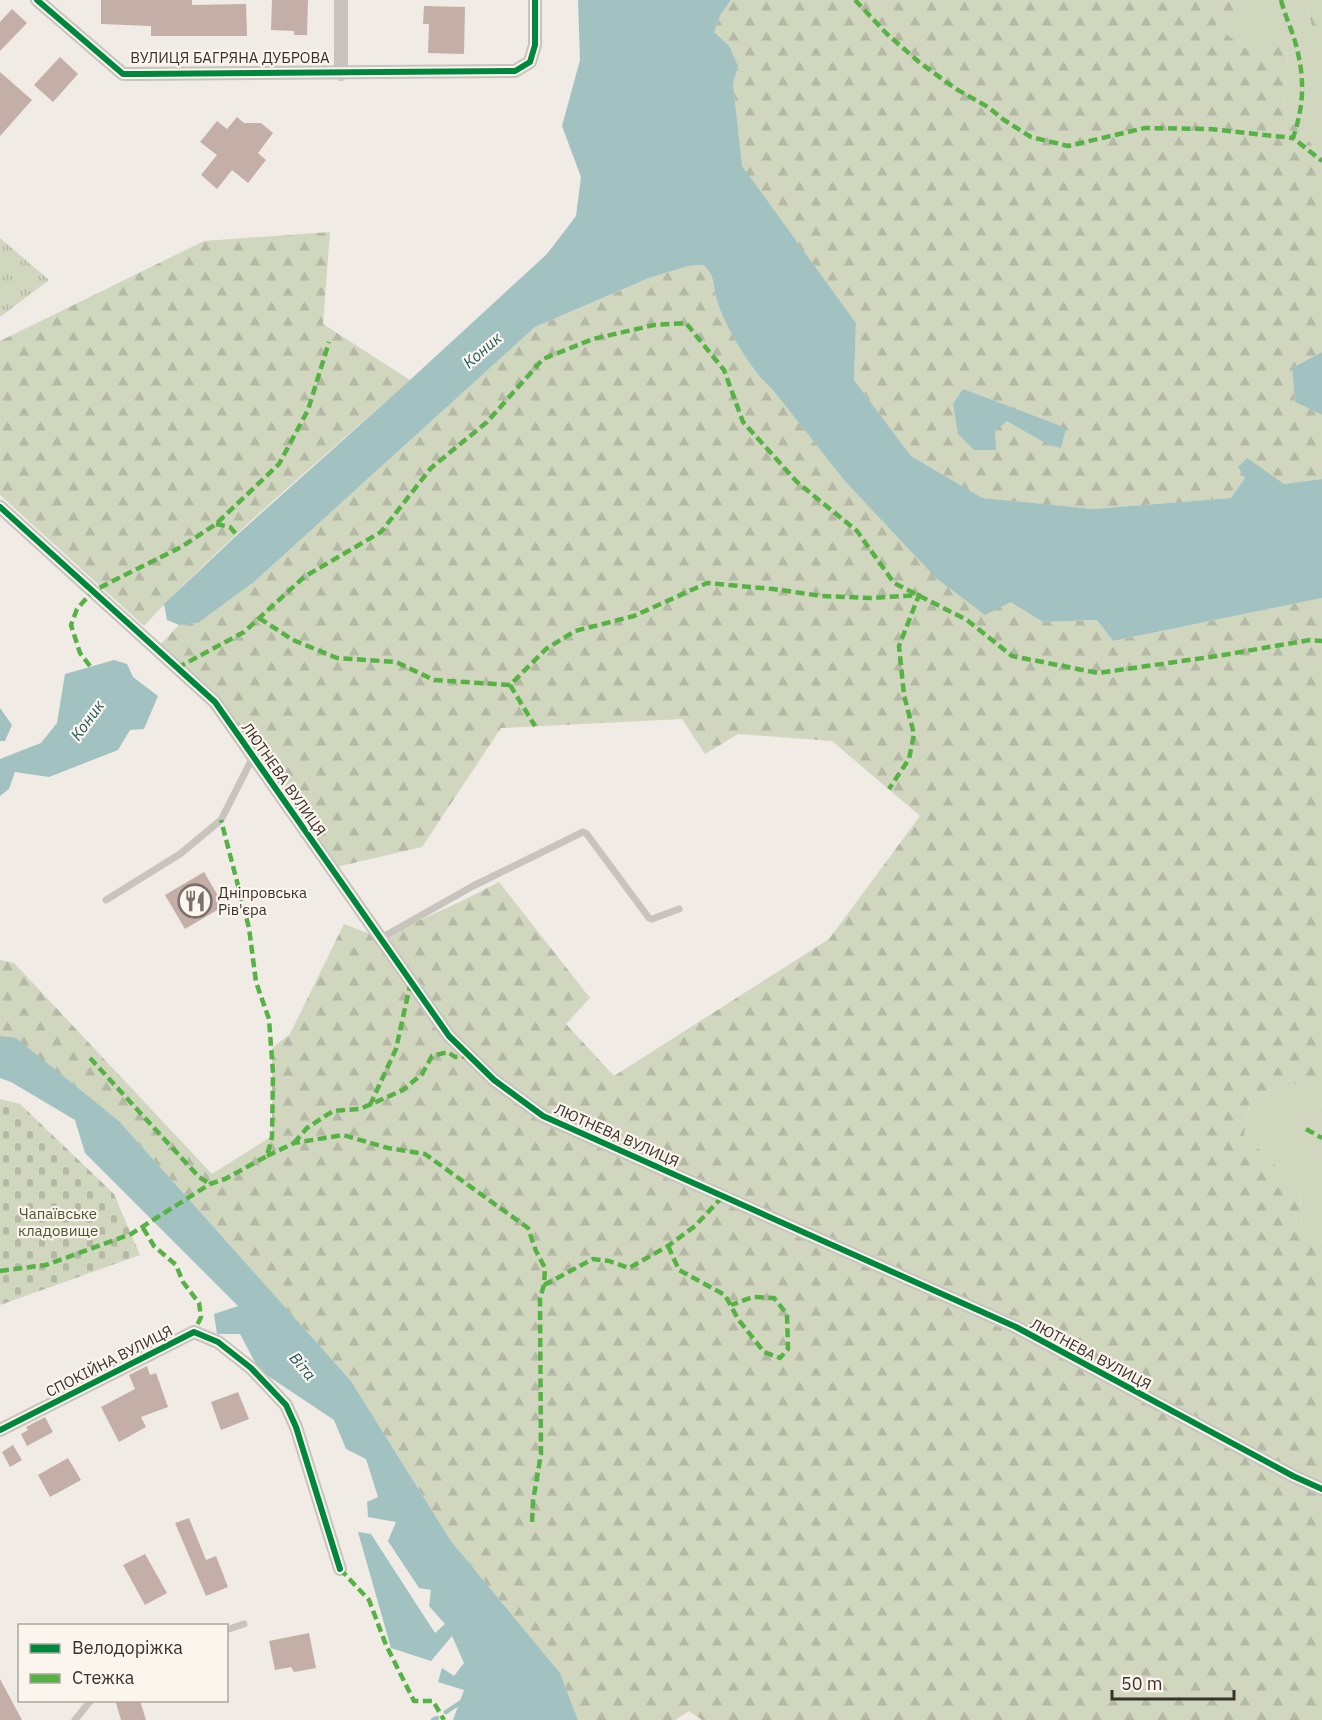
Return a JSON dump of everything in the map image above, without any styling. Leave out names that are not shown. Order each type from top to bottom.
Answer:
[{"type":"street","name":"ВУЛИЦЯ БАГРЯНА ДУБРОВА","points":[[37,0],[123,74],[515,71],[530,62],[535,45],[535,0]]},
{"type":"street","points":[[341,0],[341,74]]},
{"type":"street","name":"ЛЮТНЕВА ВУЛИЦЯ","points":[[0,507],[215,702],[449,1036],[494,1080],[543,1116],[1016,1327],[1322,1489]]},
{"type":"street","name":"СПОКІЙНА ВУЛИЦЯ","points":[[0,1430],[194,1332],[218,1342],[243,1361],[286,1405],[296,1427],[340,1569]]},
{"type":"lane","points":[[106,900],[180,854],[220,820],[254,757]]},
{"type":"lane","points":[[381,938],[472,886],[583,832],[649,918],[652,919],[679,909]]},
{"type":"lane","points":[[228,1629],[244,1624]]},
{"type":"lane","points":[[75,1720],[90,1702]]},
{"type":"green space","points":[[731,0],[1230,0],[1235,12],[1215,26],[1244,47],[1287,47],[1284,114],[1322,156],[1322,352],[1292,368],[1295,402],[1322,415],[1322,479],[1284,484],[1245,478],[1231,498],[1093,509],[981,498],[911,456],[854,380],[856,323],[741,166],[733,84],[738,66],[714,32],[721,14]]},
{"type":"green space","points":[[1230,0],[1305,0],[1312,26],[1322,26],[1322,156],[1284,114],[1287,48],[1244,47],[1214,26],[1235,12]]},
{"type":"green space","points":[[1305,0],[1322,0],[1322,26],[1312,26]]},
{"type":"green space","points":[[330,232],[323,324],[410,380],[240,531],[144,626],[0,495],[0,341],[204,241]]},
{"type":"green space","points":[[0,238],[49,280],[0,317]]},
{"type":"green space","points":[[704,265],[713,280],[716,299],[722,315],[749,361],[844,480],[1043,622],[1097,620],[1113,641],[1322,598],[1322,1105],[1290,1080],[1250,1100],[1244,1134],[1300,1190],[1302,1232],[1322,1241],[1322,1720],[702,1720],[689,1711],[675,1720],[578,1720],[560,1673],[451,1541],[351,1381],[119,1121],[16,1039],[0,1036],[0,960],[14,963],[212,1174],[272,1136],[272,1048],[290,1034],[344,924],[381,938],[499,882],[590,998],[566,1024],[614,1076],[829,939],[920,816],[832,741],[738,734],[705,754],[682,719],[501,728],[422,847],[332,868],[215,702],[157,648],[179,625],[198,623],[254,582],[535,327],[649,278],[688,266]]},
{"type":"green space","points":[[1290,1080],[1322,1105],[1322,1241],[1302,1232],[1300,1190],[1244,1134],[1250,1100]]},
{"type":"green space","name":"Чапаївське кладовище","points":[[0,1099],[20,1104],[114,1194],[140,1255],[0,1305]]},
{"type":"water","name":"Коник","points":[[578,0],[731,0],[721,14],[714,32],[729,46],[738,66],[733,84],[742,166],[856,323],[854,380],[911,456],[982,498],[1093,509],[1231,498],[1245,478],[1238,467],[1247,458],[1284,484],[1322,479],[1322,598],[1113,641],[1097,620],[1043,622],[1011,602],[985,615],[935,577],[844,480],[765,382],[741,350],[727,325],[716,298],[713,279],[704,265],[688,266],[649,278],[535,327],[254,582],[198,623],[179,625],[167,620],[164,604],[547,254],[576,216],[581,177],[562,126],[580,60]]},
{"type":"water","points":[[1322,352],[1322,415],[1295,402],[1292,368]]},
{"type":"water","points":[[963,389],[1066,428],[1061,448],[1047,444],[1007,421],[995,431],[996,450],[974,450],[958,434],[953,404]]},
{"type":"water","name":"Коник","points":[[114,660],[127,664],[133,677],[158,696],[144,729],[130,730],[118,750],[49,777],[15,772],[9,789],[0,796],[0,759],[41,743],[57,723],[65,674]]},
{"type":"water","points":[[0,708],[12,725],[5,741],[0,741]]},
{"type":"water","name":"Віта","points":[[0,1036],[16,1038],[119,1121],[351,1381],[451,1541],[560,1673],[578,1720],[453,1720],[464,1690],[438,1682],[442,1668],[454,1676],[464,1663],[452,1636],[431,1661],[391,1648],[358,1532],[371,1534],[435,1633],[445,1624],[429,1606],[431,1590],[419,1588],[388,1541],[396,1522],[368,1517],[367,1502],[378,1497],[366,1459],[346,1449],[334,1420],[259,1370],[240,1334],[217,1334],[214,1314],[238,1306],[85,1153],[75,1120],[11,1082],[0,1078]]},
{"type":"building","points":[[101,0],[192,0],[192,5],[246,4],[247,36],[151,36],[151,26],[101,24]]},
{"type":"building","points":[[272,0],[308,0],[307,35],[294,35],[294,31],[271,30]]},
{"type":"building","points":[[424,6],[465,7],[464,54],[428,53],[429,24],[423,24]]},
{"type":"building","points":[[12,9],[27,23],[0,51],[0,22]]},
{"type":"building","points":[[60,57],[78,74],[53,102],[34,85]]},
{"type":"building","points":[[0,72],[32,100],[0,136]]},
{"type":"building","points":[[237,117],[244,123],[261,123],[273,133],[258,153],[266,160],[248,183],[232,170],[217,189],[201,175],[217,155],[200,142],[217,121],[227,129]]},
{"type":"building","name":"Дніпровська Рів'єра","points":[[204,872],[224,906],[185,929],[165,895]]},
{"type":"building","points":[[147,1366],[150,1375],[156,1373],[168,1407],[141,1417],[146,1427],[119,1442],[101,1407],[135,1389],[129,1375]]},
{"type":"building","points":[[238,1392],[249,1419],[221,1430],[211,1402]]},
{"type":"building","points":[[45,1417],[53,1432],[27,1446],[21,1434],[28,1430],[26,1427]]},
{"type":"building","points":[[13,1445],[22,1460],[10,1467],[2,1452]]},
{"type":"building","points":[[68,1458],[81,1480],[50,1497],[38,1475]]},
{"type":"building","points":[[189,1518],[206,1560],[216,1556],[228,1587],[206,1596],[175,1523]]},
{"type":"building","points":[[145,1554],[167,1593],[145,1605],[123,1565]]},
{"type":"building","points":[[309,1633],[316,1668],[294,1672],[291,1667],[275,1670],[269,1641]]},
{"type":"building","points":[[0,1679],[22,1720],[0,1720]]},
{"type":"building","points":[[140,1702],[146,1720],[121,1720],[116,1703]]},
{"type":"waterway","points":[[446,1712],[464,1700]]},
{"type":"waterway","points":[[433,1720],[437,1718]]},
{"type":"marked path","points":[[855,0],[887,34],[919,62],[956,89],[988,107],[1031,137],[1068,146],[1145,128],[1210,129],[1293,138]]},
{"type":"marked path","points":[[1281,0],[1296,45],[1301,69],[1301,103],[1293,138],[1322,161]]},
{"type":"marked path","points":[[177,668],[244,632],[304,577],[381,532],[431,468],[487,422],[543,359],[593,339],[654,325],[686,323],[724,370],[743,422],[797,482],[857,531],[894,583],[967,620],[1012,656],[1098,673],[1310,640],[1322,641]]},
{"type":"marked path","points":[[90,666],[80,653],[71,625],[77,609],[93,591],[183,546],[216,524],[279,464],[308,410],[329,342]]},
{"type":"marked path","points":[[216,524],[230,527],[237,535]]},
{"type":"marked path","points":[[259,618],[293,640],[337,658],[396,662],[434,680],[510,685],[546,649],[575,631],[634,616],[707,583],[822,596],[871,598],[919,595],[899,646],[904,695],[914,734],[909,759],[889,789]]},
{"type":"marked path","points":[[510,685],[535,726]]},
{"type":"marked path","points":[[0,1271],[46,1265],[131,1234],[210,1184],[225,1179],[267,1156],[272,1137],[273,1073],[269,1019],[256,982],[249,928],[221,820]]},
{"type":"marked path","points":[[370,1105],[396,1049],[411,981]]},
{"type":"marked path","points":[[294,1143],[307,1128],[333,1111],[360,1109],[403,1090],[422,1074],[432,1056],[448,1052],[455,1057],[470,1056]]},
{"type":"marked path","points":[[90,1058],[199,1177],[210,1184]]},
{"type":"marked path","points":[[1306,1129],[1322,1138]]},
{"type":"marked path","points":[[267,1156],[294,1143],[343,1135],[388,1148],[425,1154],[528,1228],[545,1268],[544,1285],[540,1298],[541,1454],[533,1501],[532,1523]]},
{"type":"marked path","points":[[544,1285],[593,1259],[609,1261],[629,1268],[668,1246],[695,1226],[724,1195]]},
{"type":"marked path","points":[[143,1228],[154,1246],[176,1265],[183,1282],[199,1303],[201,1317],[194,1332]]},
{"type":"marked path","points":[[668,1246],[679,1270],[725,1295],[738,1319],[764,1352],[780,1358],[788,1349],[787,1314],[774,1298],[753,1297],[731,1305]]},
{"type":"marked path","points":[[340,1569],[369,1600],[386,1645],[414,1701],[433,1701],[444,1720]]},
{"type":"cycle path","points":[[37,0],[123,74],[515,71],[530,62],[535,45],[535,0]]},
{"type":"cycle path","points":[[0,507],[215,702],[449,1036],[494,1080],[543,1116],[1016,1327],[1293,1476],[1322,1489]]},
{"type":"cycle path","points":[[0,1430],[194,1332],[218,1342],[251,1368],[286,1405],[296,1427],[340,1569]]},
{"type":"place","name":"Дніпровська Рів'єра","points":[[195,901]]}]
